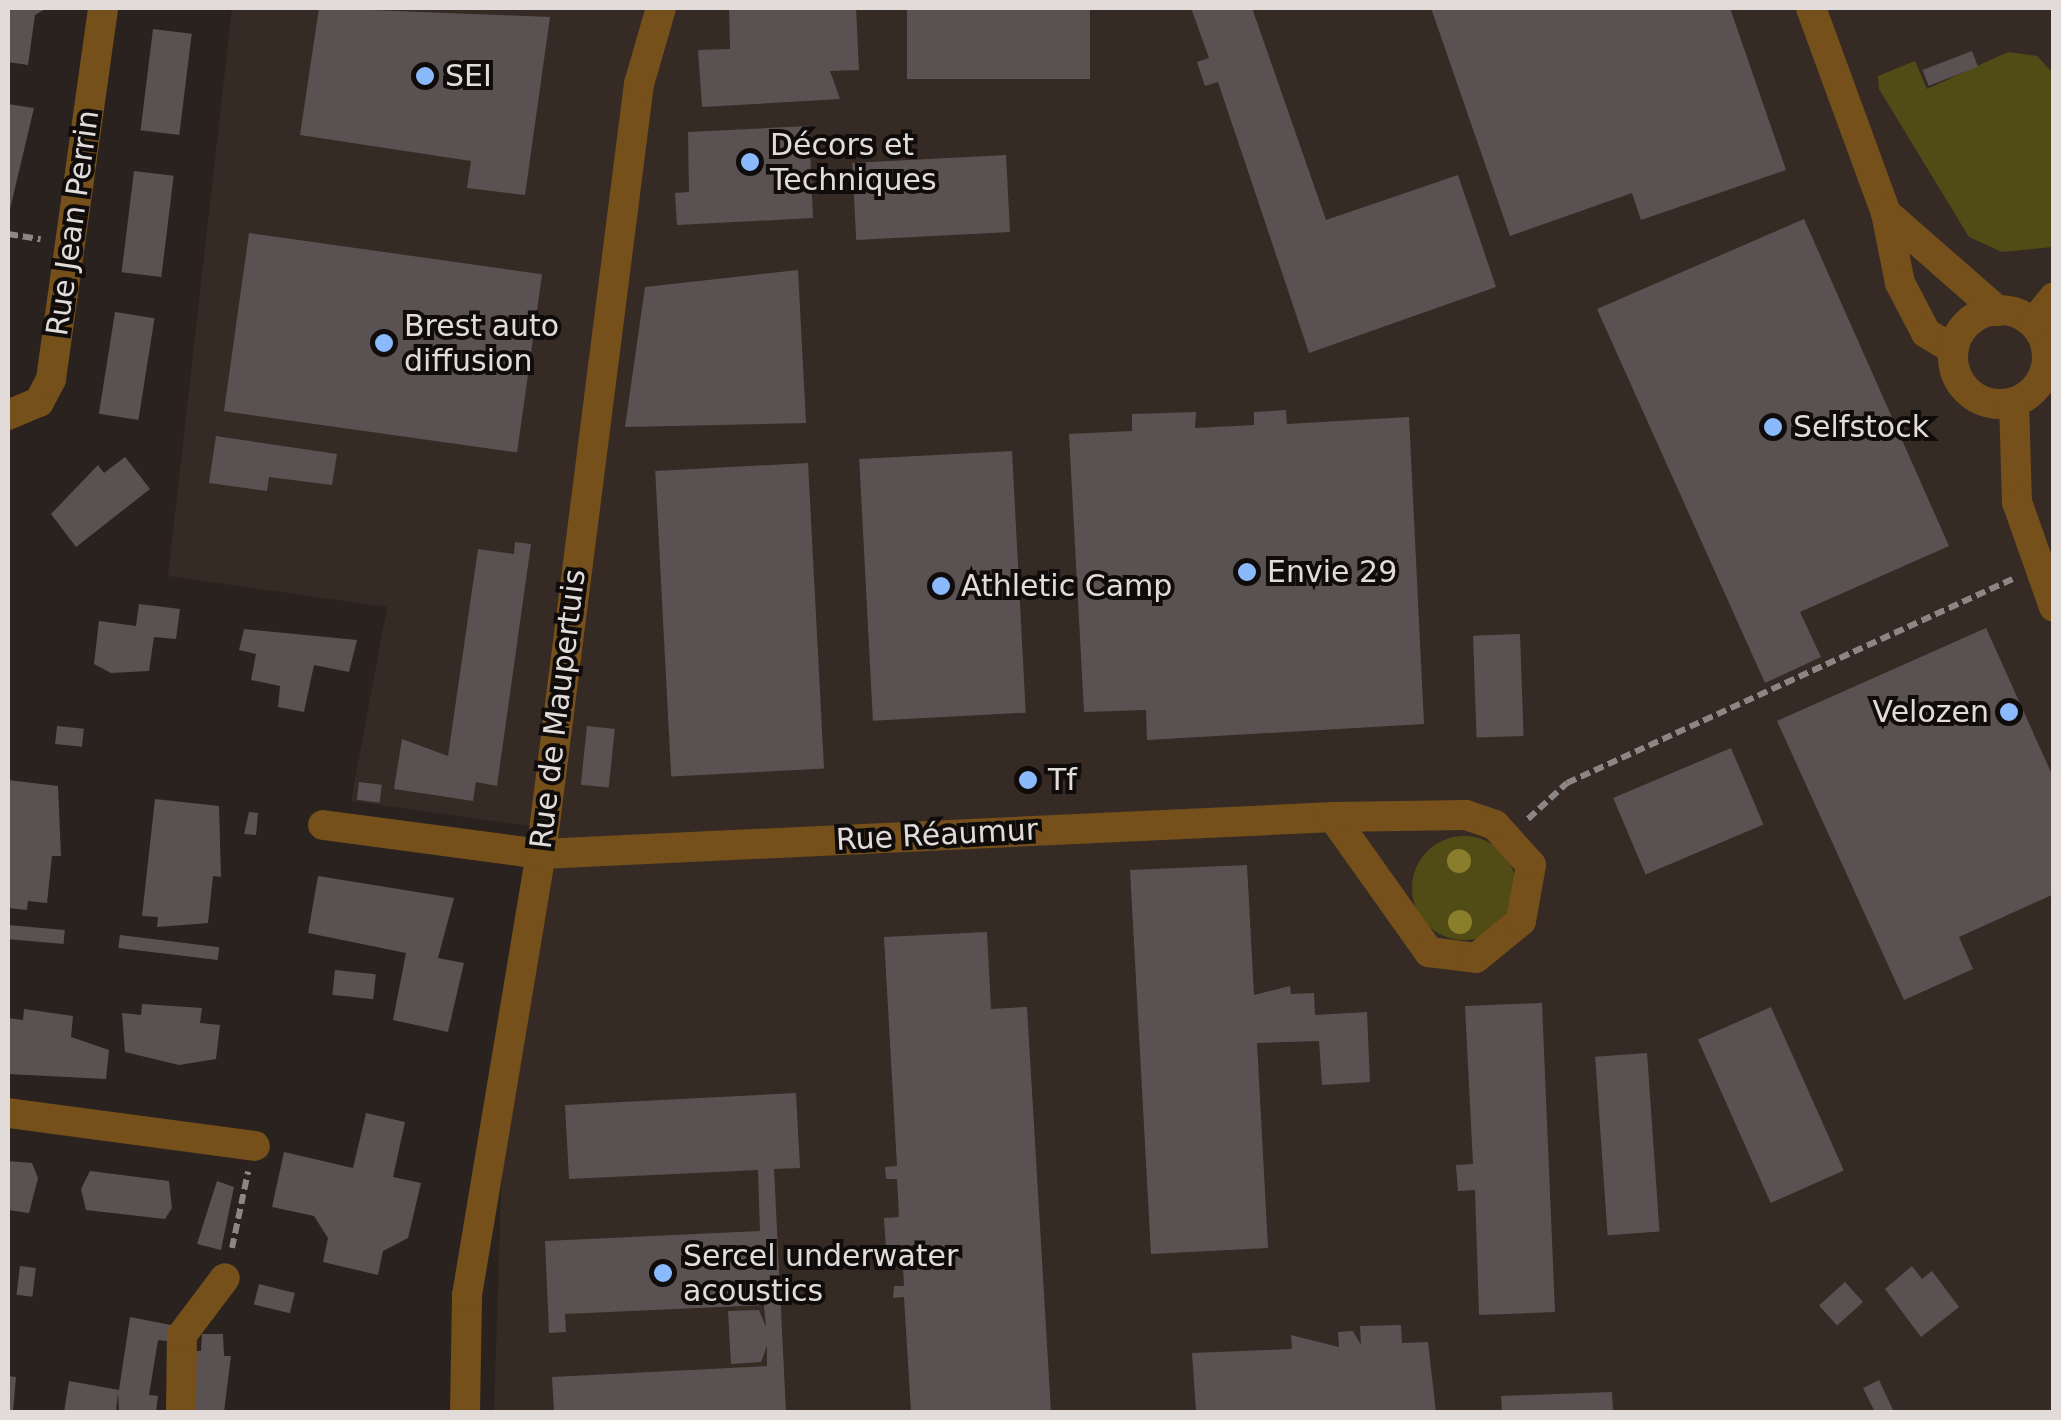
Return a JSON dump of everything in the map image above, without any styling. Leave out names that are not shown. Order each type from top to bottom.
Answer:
[{"type":"street","name":"Rue Jean Perrin","points":[[8,414],[39,402],[51,378],[104,8]]},
{"type":"street","name":"Rue de Maupertuis","points":[[465,1412],[467,1295],[541,854],[639,84],[662,8]]},
{"type":"street","points":[[1811,8],[1886,214],[1913,310],[1926,333],[1954,349],[1967,390],[2014,402]]},
{"type":"street","points":[[1886,214],[1998,311],[2032,323]]},
{"type":"street","points":[[2032,323],[2054,296]]},
{"type":"street","points":[[1954,349],[1971,320],[1998,311]]},
{"type":"street","points":[[2032,323],[2045,369],[2014,402],[2016,502],[2036,567],[2054,607]]},
{"type":"street","name":"Rue Réaumur","points":[[323,825],[541,854],[1333,817],[1466,815],[1510,836]]},
{"type":"street","points":[[1333,817],[1417,941],[1454,962],[1494,946],[1527,910],[1530,865],[1510,836]]},
{"type":"street","points":[[8,1114],[255,1146]]},
{"type":"street","points":[[182,1412],[182,1335],[225,1278]]},
{"type":"path","points":[[1510,836],[1566,783],[2036,567]]},
{"type":"path","points":[[225,1278],[255,1146]]},
{"type":"shaded area","points":[[232,8],[2053,8],[2053,1412],[494,1412],[505,1069],[544,828],[351,801],[387,607],[168,576]]},
{"type":"shaded area","points":[[2008,52],[2037,56],[2053,73],[2053,247],[2002,252],[1969,237],[1879,89],[1878,76],[1915,61],[1927,89]]},
{"type":"shaded area","points":[[1464,836],[1484,840],[1501,851],[1512,868],[1516,888],[1512,908],[1501,925],[1484,936],[1464,940],[1444,936],[1427,925],[1416,908],[1412,888],[1416,868],[1427,851],[1444,840]]},
{"type":"building","points":[[8,8],[47,8],[35,15],[28,65],[8,62]]},
{"type":"building","name":"SEI","points":[[319,8],[550,17],[525,195],[467,188],[471,161],[300,135]]},
{"type":"building","points":[[729,8],[856,8],[859,70],[830,71],[840,99],[702,107],[698,50],[730,49]]},
{"type":"building","points":[[907,8],[1090,8],[1090,79],[907,79]]},
{"type":"building","points":[[1191,8],[1252,8],[1326,220],[1458,175],[1496,287],[1309,353],[1218,82],[1205,86],[1197,62],[1209,58]]},
{"type":"building","points":[[1431,8],[1730,8],[1786,170],[1641,220],[1632,193],[1510,236]]},
{"type":"building","points":[[153,29],[192,34],[179,135],[141,130]]},
{"type":"building","points":[[1972,51],[1978,67],[1929,86],[1923,70]]},
{"type":"building","points":[[8,104],[34,108],[10,209],[8,209]]},
{"type":"building","name":"Décors et Techniques","points":[[809,126],[813,218],[677,225],[675,193],[689,192],[688,132]]},
{"type":"building","points":[[1006,155],[1010,232],[856,240],[852,163]]},
{"type":"building","points":[[134,171],[174,176],[161,277],[122,272]]},
{"type":"building","name":"Selfstock","points":[[1804,219],[1949,546],[1800,612],[1821,657],[1765,683],[1597,309]]},
{"type":"building","name":"Brest auto diffusion","points":[[249,233],[542,274],[517,452],[224,411]]},
{"type":"building","points":[[798,270],[806,423],[625,427],[645,287]]},
{"type":"building","points":[[115,312],[155,318],[138,420],[99,414]]},
{"type":"building","name":"Envie 29","points":[[1286,410],[1287,424],[1409,417],[1424,724],[1147,740],[1146,710],[1084,712],[1069,434],[1132,431],[1132,414],[1196,412],[1195,428],[1254,425],[1254,412]]},
{"type":"building","points":[[216,436],[337,454],[332,485],[269,477],[267,491],[209,483]]},
{"type":"building","name":"Athletic Camp","points":[[1012,451],[1026,713],[873,721],[859,459]]},
{"type":"building","points":[[125,457],[150,489],[76,547],[51,514],[98,465],[104,473]]},
{"type":"building","points":[[808,463],[824,769],[671,777],[655,471]]},
{"type":"building","points":[[515,542],[531,544],[497,786],[476,782],[473,801],[394,789],[402,739],[448,756],[478,549],[514,554]]},
{"type":"building","points":[[139,604],[180,609],[176,639],[154,637],[149,671],[111,673],[94,664],[99,621],[136,626]]},
{"type":"building","points":[[1986,628],[2054,779],[2054,894],[1959,937],[1973,969],[1904,1000],[1777,721]]},
{"type":"building","points":[[244,629],[357,640],[349,672],[314,665],[304,712],[278,707],[280,686],[251,680],[256,654],[239,650]]},
{"type":"building","points":[[1520,634],[1524,736],[1477,738],[1473,636]]},
{"type":"building","points":[[57,726],[84,729],[82,747],[55,744]]},
{"type":"building","points":[[587,726],[615,729],[609,788],[581,785]]},
{"type":"building","points":[[1731,748],[1763,824],[1646,874],[1613,798]]},
{"type":"building","points":[[8,780],[58,786],[61,856],[52,856],[47,903],[28,901],[27,910],[8,908]]},
{"type":"building","points":[[359,782],[382,785],[380,803],[357,800]]},
{"type":"building","points":[[155,799],[219,806],[221,877],[213,876],[208,923],[157,927],[158,917],[142,916]]},
{"type":"building","points":[[249,812],[258,813],[256,835],[244,834]]},
{"type":"building","points":[[1247,865],[1254,995],[1290,986],[1291,994],[1314,993],[1315,1015],[1367,1012],[1370,1082],[1322,1085],[1319,1041],[1257,1043],[1268,1248],[1151,1254],[1130,870]]},
{"type":"building","points":[[318,876],[454,898],[438,958],[464,963],[448,1032],[393,1020],[406,953],[308,933]]},
{"type":"building","points":[[8,925],[65,930],[64,944],[8,939]]},
{"type":"building","points":[[987,932],[991,1009],[1027,1007],[1051,1412],[911,1412],[904,1297],[893,1298],[894,1286],[904,1286],[902,1248],[886,1249],[884,1218],[899,1217],[897,1179],[886,1179],[885,1167],[897,1166],[884,937]]},
{"type":"building","points":[[120,935],[219,947],[218,960],[118,948]]},
{"type":"building","points":[[335,970],[376,974],[373,999],[332,995]]},
{"type":"building","points":[[1542,1003],[1555,1312],[1479,1315],[1475,1190],[1458,1191],[1456,1165],[1473,1164],[1465,1006]]},
{"type":"building","points":[[142,1004],[202,1008],[200,1023],[220,1025],[216,1059],[179,1065],[125,1052],[122,1013],[141,1015]]},
{"type":"building","points":[[1771,1007],[1844,1171],[1771,1203],[1698,1040]]},
{"type":"building","points":[[24,1009],[73,1016],[71,1037],[109,1050],[106,1079],[8,1074],[8,1018],[23,1020]]},
{"type":"building","points":[[1647,1053],[1659,1232],[1608,1235],[1595,1057]]},
{"type":"building","name":"Sercel underwater acoustics","points":[[796,1093],[800,1168],[774,1169],[786,1412],[554,1412],[552,1377],[767,1366],[767,1346],[761,1362],[731,1364],[728,1311],[759,1310],[766,1327],[764,1305],[565,1314],[566,1332],[549,1333],[545,1241],[760,1231],[758,1170],[569,1179],[565,1105]]},
{"type":"building","points":[[366,1113],[405,1122],[393,1177],[421,1183],[408,1238],[383,1251],[378,1275],[323,1262],[328,1238],[314,1216],[272,1207],[284,1152],[353,1168]]},
{"type":"building","points":[[8,1161],[32,1163],[38,1178],[29,1213],[8,1210]]},
{"type":"building","points":[[90,1171],[169,1181],[172,1208],[165,1219],[86,1210],[81,1189]]},
{"type":"building","points":[[217,1181],[234,1187],[221,1250],[197,1244]]},
{"type":"building","points":[[20,1266],[36,1268],[32,1297],[16,1295]]},
{"type":"building","points":[[1912,1266],[1922,1279],[1932,1271],[1959,1307],[1921,1337],[1885,1289]]},
{"type":"building","points":[[1845,1282],[1863,1302],[1837,1325],[1819,1305]]},
{"type":"building","points":[[259,1284],[295,1293],[290,1313],[254,1304]]},
{"type":"building","points":[[130,1317],[176,1326],[174,1342],[158,1340],[149,1395],[158,1396],[156,1412],[119,1412],[118,1393],[116,1412],[64,1412],[69,1381],[119,1390]]},
{"type":"building","points":[[1401,1325],[1402,1343],[1428,1342],[1436,1412],[1196,1412],[1192,1353],[1292,1349],[1291,1335],[1339,1347],[1338,1332],[1353,1331],[1361,1345],[1360,1326]]},
{"type":"building","points":[[202,1334],[223,1334],[224,1356],[231,1356],[224,1412],[185,1412],[186,1351],[201,1351]]},
{"type":"building","points":[[8,1376],[16,1377],[13,1412],[8,1412]]},
{"type":"building","points":[[1879,1380],[1894,1412],[1875,1412],[1863,1388]]},
{"type":"building","points":[[1612,1392],[1613,1412],[1502,1412],[1501,1396]]},
{"type":"place","name":"SEI","points":[[425,76]]},
{"type":"place","name":"Décors et Techniques","points":[[750,162]]},
{"type":"place","name":"Brest auto diffusion","points":[[384,343]]},
{"type":"place","name":"Selfstock","points":[[1773,427]]},
{"type":"place","name":"Envie 29","points":[[1247,572]]},
{"type":"place","name":"Athletic Camp","points":[[941,586]]},
{"type":"place","name":"Velozen","points":[[2009,712]]},
{"type":"place","name":"Tf","points":[[1028,780]]},
{"type":"place","name":"Sercel underwater acoustics","points":[[663,1273]]}]
